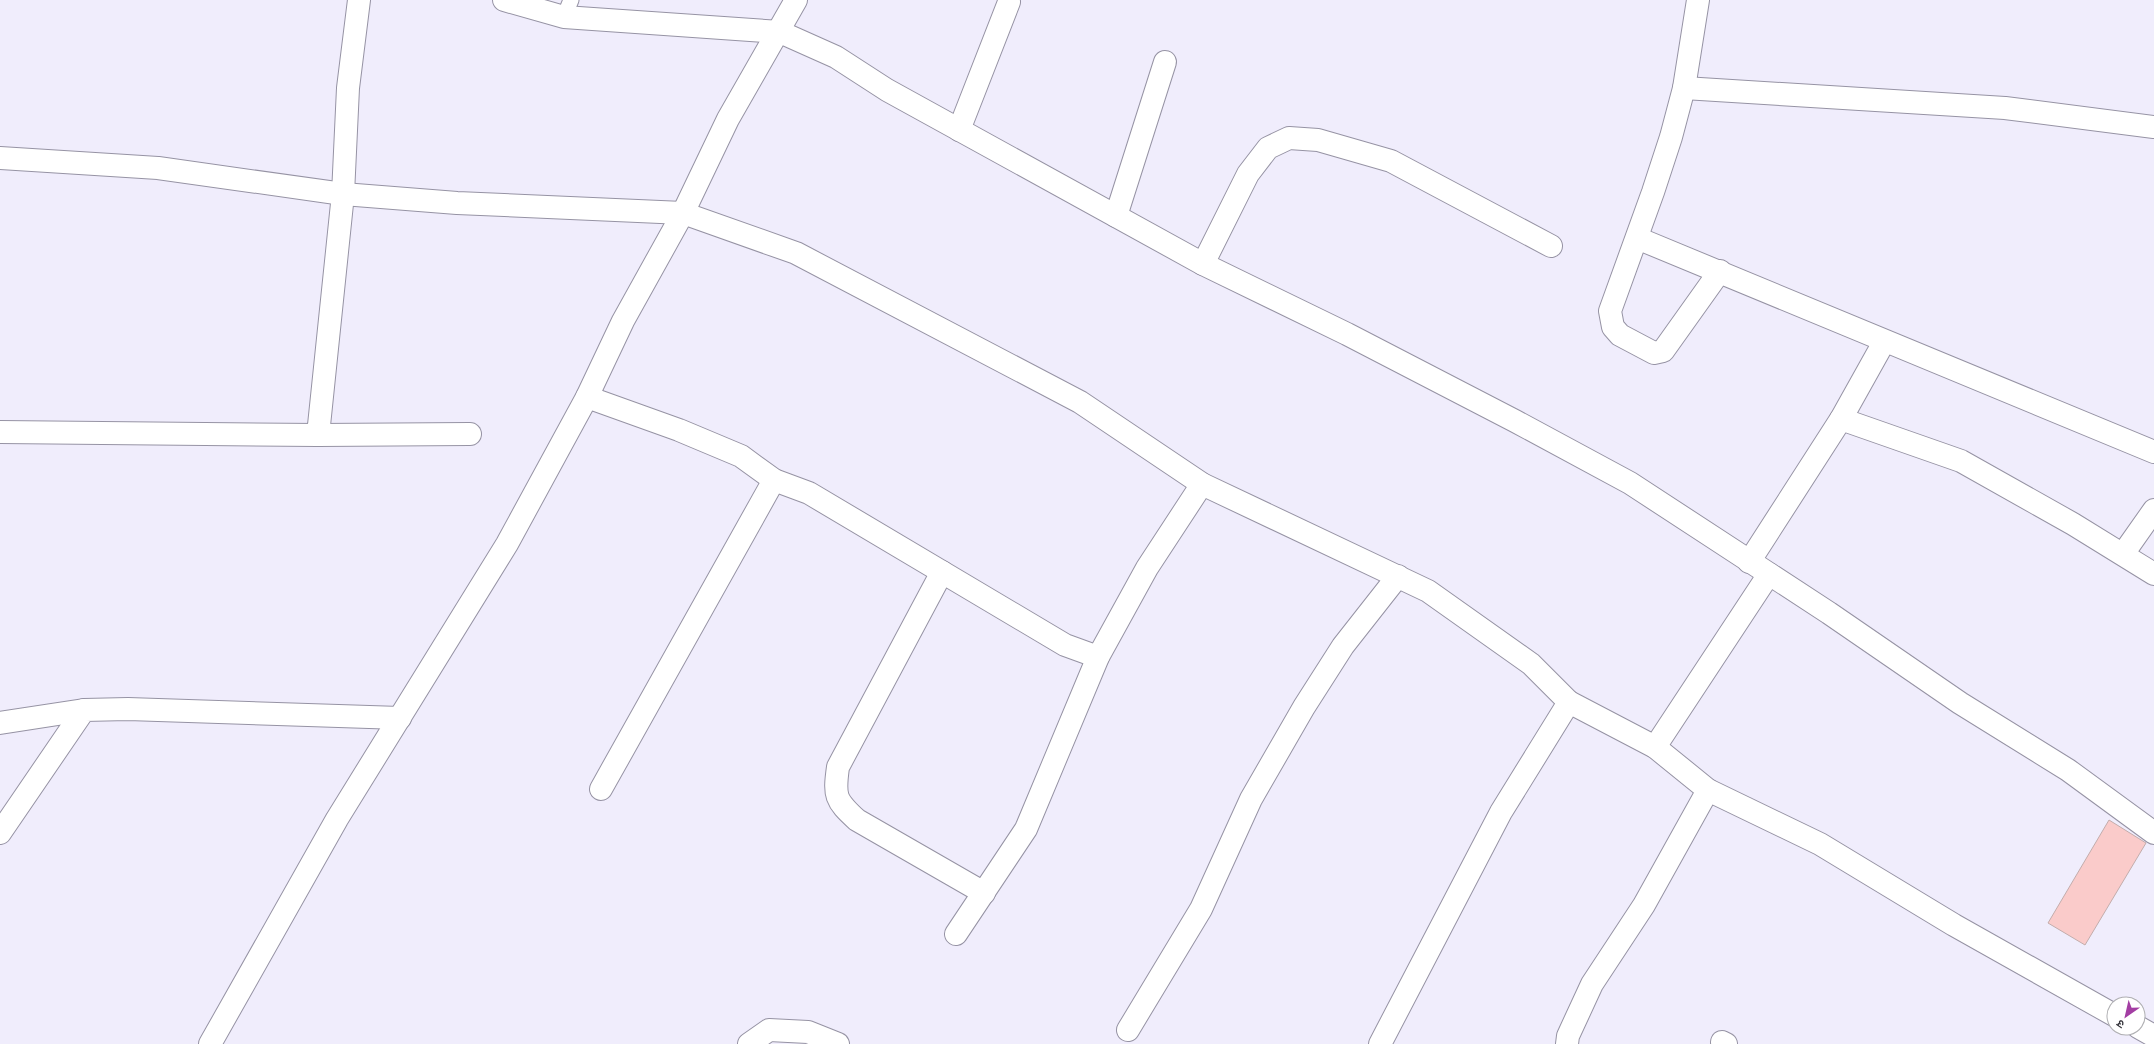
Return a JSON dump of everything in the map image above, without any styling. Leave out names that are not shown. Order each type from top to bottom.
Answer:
[{"type":"street","points":[[318,435],[343,194],[348,88],[359,0]]},
{"type":"street","points":[[504,0],[567,9],[780,32],[836,57],[887,90],[1203,264],[1403,363],[1630,483],[1749,562],[1829,612],[1960,704],[2068,770],[2152,827]]},
{"type":"street","points":[[210,1044],[337,819],[507,544],[587,397],[623,321],[683,213],[728,118],[780,32],[796,0]]},
{"type":"street","points":[[1698,0],[1684,88],[1668,144],[1637,238],[1610,311],[1610,318],[1613,327],[1620,335],[1654,353],[1663,351],[1720,271]]},
{"type":"street","points":[[959,130],[1008,2]]},
{"type":"street","points":[[1116,216],[1165,62]]},
{"type":"street","points":[[1684,88],[2005,108],[2154,127]]},
{"type":"street","points":[[1203,264],[1248,174],[1268,148],[1289,138],[1318,140],[1390,161],[1551,246]]},
{"type":"street","points":[[0,158],[158,168],[343,194],[457,203],[683,213],[796,253],[1080,402],[1202,484],[1428,591],[1531,664],[1569,702],[1655,747],[1708,790],[1820,844],[1954,924],[2106,1010]]},
{"type":"street","points":[[1637,238],[1720,271],[1884,342],[2154,452]]},
{"type":"street","points":[[1749,562],[1841,419],[1884,342]]},
{"type":"street","points":[[587,397],[679,430],[741,456],[774,480],[810,493],[1065,645],[1098,657]]},
{"type":"street","points":[[1841,419],[1961,461],[2074,524],[2154,574]]},
{"type":"street","points":[[0,432],[318,435],[470,434]]},
{"type":"street","points":[[602,789],[774,480]]},
{"type":"street","points":[[956,934],[1026,829],[1098,657],[1147,568],[1202,484]]},
{"type":"street","points":[[2123,554],[2154,510]]},
{"type":"street","points":[[942,572],[838,767],[834,791],[844,808],[857,820],[984,893]]},
{"type":"street","points":[[1655,747],[1769,574]]},
{"type":"street","points":[[1128,1030],[1201,909],[1251,799],[1304,707],[1343,646],[1398,576]]},
{"type":"street","points":[[1380,1044],[1501,812],[1569,702]]},
{"type":"street","points":[[0,723],[84,710],[136,709],[400,718]]},
{"type":"street","points":[[0,833],[84,710]]},
{"type":"street","points":[[1567,1044],[1568,1036],[1592,984],[1644,904],[1708,790]]},
{"type":"street","points":[[749,1044],[769,1030],[808,1032],[838,1044]]},
{"type":"building","points":[[2109,820],[2146,843],[2085,945],[2048,923]]}]
